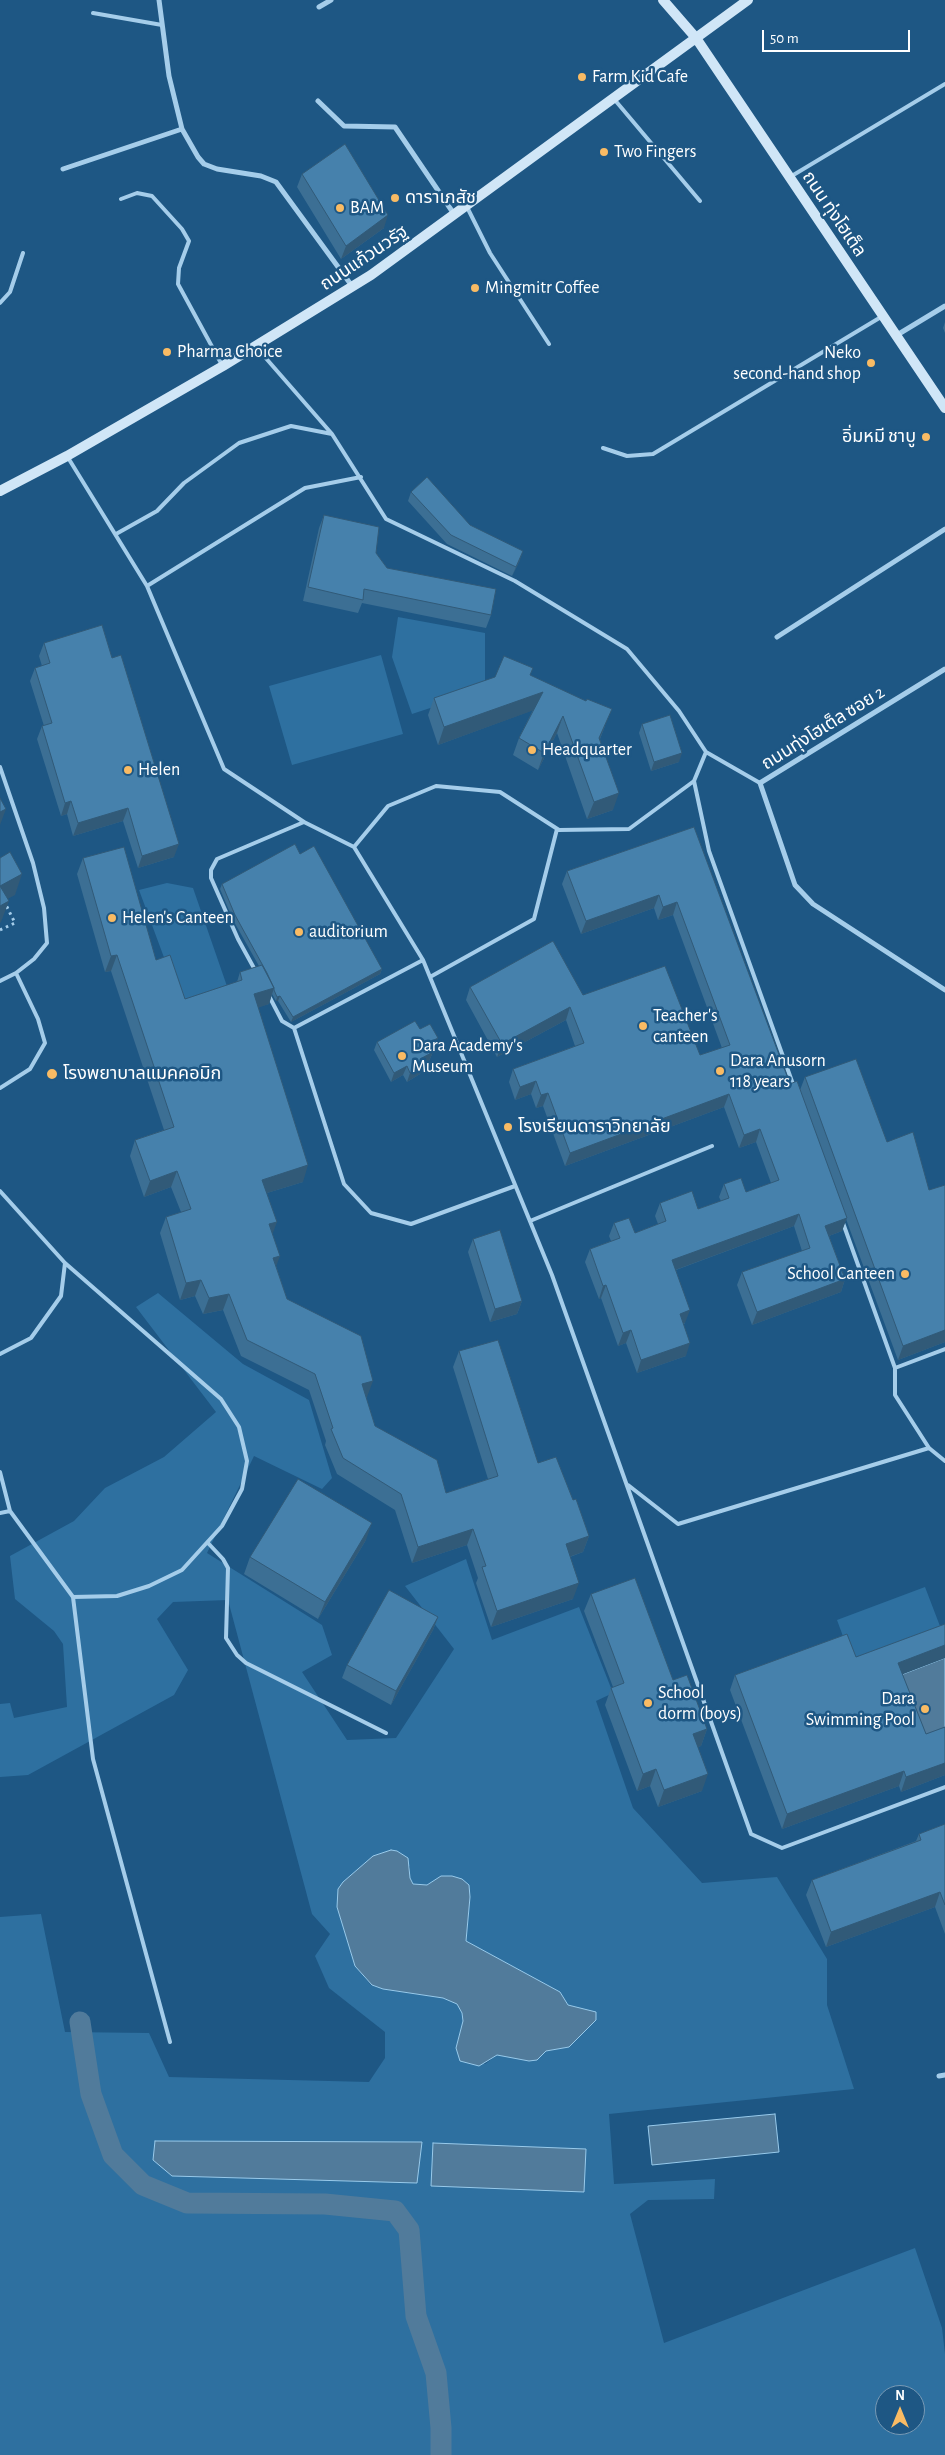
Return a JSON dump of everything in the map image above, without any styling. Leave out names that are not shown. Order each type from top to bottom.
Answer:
[{"type":"street","points":[[159,0],[170,76],[182,129],[198,157],[204,164],[229,173],[261,176],[276,182],[352,287]]},
{"type":"street","points":[[319,7],[331,0]]},
{"type":"street","name":"ถนน ทุ่งโฮเต็ล","points":[[663,0],[696,38],[945,408]]},
{"type":"street","name":"ถนนแก้วนวรัฐ","points":[[0,491],[67,456],[223,366],[352,287],[454,215],[748,0]]},
{"type":"street","points":[[318,101],[344,126],[395,127],[454,215]]},
{"type":"street","points":[[63,170],[182,129]]},
{"type":"street","points":[[896,335],[945,306]]},
{"type":"street","points":[[777,637],[945,529]]},
{"type":"street","name":"ถนนทุ่งโฮเต็ล ซอย 2","points":[[945,669],[760,783],[795,885],[813,904],[945,990]]},
{"type":"lane","points":[[93,13],[162,25]]},
{"type":"lane","points":[[790,177],[945,84]]},
{"type":"lane","points":[[614,99],[700,201]]},
{"type":"lane","points":[[121,199],[137,193],[152,196],[185,235],[188,241],[178,268],[178,284],[223,366]]},
{"type":"lane","points":[[466,205],[490,253],[549,344]]},
{"type":"lane","points":[[0,303],[10,292],[23,253]]},
{"type":"lane","points":[[603,448],[627,456],[653,454],[883,315]]},
{"type":"lane","points":[[256,346],[332,434],[386,519],[515,581],[627,649],[679,711],[706,752],[760,783]]},
{"type":"lane","points":[[116,534],[157,511],[184,482],[239,442],[291,426],[332,434]]},
{"type":"lane","points":[[67,456],[147,586],[224,769],[304,822],[354,847],[423,960],[552,1275],[751,1834],[782,1848],[945,1786]]},
{"type":"lane","points":[[147,586],[305,488],[361,477]]},
{"type":"lane","points":[[354,847],[388,806],[436,786],[500,792],[557,830],[629,829],[694,781],[706,752]]},
{"type":"lane","points":[[0,767],[33,863],[44,908],[47,943],[34,959],[16,973],[0,981]]},
{"type":"lane","points":[[694,781],[709,851],[797,1096]]},
{"type":"lane","points":[[257,973],[238,939],[211,878],[211,870],[217,859],[304,822]]},
{"type":"lane","points":[[430,977],[534,919],[557,830]]},
{"type":"lane","points":[[294,1028],[423,960]]},
{"type":"lane","points":[[0,1088],[30,1070],[45,1042],[38,1019],[16,973]]},
{"type":"lane","points":[[266,991],[282,1021],[294,1028],[344,1184],[371,1213],[411,1224],[516,1186]]},
{"type":"lane","points":[[530,1221],[712,1146]]},
{"type":"lane","points":[[0,1191],[65,1262],[221,1399],[239,1428],[247,1461],[242,1489],[222,1526],[182,1570],[149,1586],[117,1596],[73,1597]]},
{"type":"lane","points":[[841,1218],[896,1368],[896,1395],[929,1448],[945,1461]]},
{"type":"lane","points":[[0,1354],[31,1338],[62,1296],[65,1262]]},
{"type":"lane","points":[[896,1368],[945,1349]]},
{"type":"lane","points":[[626,1484],[678,1524],[929,1448]]},
{"type":"lane","points":[[0,1472],[10,1511],[73,1597],[93,1759],[170,2042]]},
{"type":"lane","points":[[0,1513],[10,1511]]},
{"type":"lane","points":[[208,1543],[223,1559],[228,1568],[226,1638],[237,1655],[246,1663],[386,1733]]},
{"type":"path","points":[[0,930],[15,922],[4,901]]},
{"type":"path","points":[[0,912],[7,908]]},
{"type":"shaded area","points":[[398,617],[485,633],[485,690],[412,714],[392,657]]},
{"type":"shaded area","points":[[381,655],[403,734],[292,765],[269,686]]},
{"type":"shaded area","points":[[167,883],[193,888],[229,992],[182,1006],[139,890]]},
{"type":"shaded area","points":[[158,1293],[243,1364],[309,1400],[332,1478],[322,1489],[254,1456],[207,1553],[322,1625],[332,1655],[302,1672],[347,1740],[396,1738],[454,1649],[405,1586],[466,1559],[492,1640],[579,1607],[613,1693],[596,1701],[633,1808],[702,1883],[777,1877],[827,1959],[827,2005],[854,2089],[609,2114],[614,2184],[715,2179],[714,2199],[648,2200],[630,2214],[664,2343],[915,2248],[942,2328],[945,2354],[945,2455],[0,2455],[0,1917],[41,1914],[65,2032],[149,2033],[169,2077],[369,2082],[385,2058],[385,2032],[329,1988],[315,1956],[330,1934],[312,1914],[228,1600],[173,1602],[157,1619],[188,1670],[174,1695],[28,1775],[0,1777],[0,1704],[10,1703],[14,1718],[67,1707],[63,1644],[54,1631],[15,1599],[10,1556],[74,1521],[105,1488],[164,1457],[216,1412],[136,1307]],"holes":[[[410,1866],[410,1878],[413,1884],[427,1885],[442,1876],[469,1885],[470,1897],[466,1941],[560,1992],[568,2005],[596,2012],[596,2020],[569,2047],[546,2051],[537,2060],[497,2055],[485,2064],[456,2048],[463,2021],[462,2013],[457,2004],[443,1998],[383,1989],[371,1985],[355,1966],[337,1907]]]},
{"type":"shaded area","points":[[925,1587],[943,1634],[854,1666],[837,1620]]},
{"type":"shaded area","name":"Dara Swimming Pool","points":[[945,1658],[945,1740],[920,1749],[893,1678]]},
{"type":"shaded area","points":[[391,1850],[397,1851],[408,1858],[410,1878],[413,1884],[427,1885],[441,1876],[452,1876],[462,1879],[469,1885],[470,1897],[466,1941],[560,1992],[568,2005],[596,2012],[596,2020],[569,2047],[546,2051],[537,2060],[529,2061],[497,2055],[479,2066],[460,2061],[456,2048],[463,2021],[462,2013],[457,2004],[443,1998],[383,1989],[372,1985],[355,1966],[337,1907],[338,1889],[343,1882],[373,1856]]},
{"type":"shaded area","points":[[775,2114],[779,2152],[652,2165],[648,2126]]},
{"type":"shaded area","points":[[155,2141],[422,2142],[417,2183],[172,2176],[153,2160]]},
{"type":"shaded area","points":[[433,2143],[586,2149],[584,2192],[431,2186]]},
{"type":"building","name":"BAM","points":[[345,144],[388,215],[346,246],[302,174]]},
{"type":"building","points":[[427,477],[470,525],[523,551],[516,567],[451,535],[411,492]]},
{"type":"building","points":[[324,515],[379,527],[376,553],[387,568],[496,589],[491,615],[364,589],[363,600],[308,587]]},
{"type":"building","points":[[102,625],[112,658],[121,655],[179,844],[142,856],[128,808],[78,823],[71,801],[65,803],[42,726],[52,723],[35,668],[50,663],[44,643]]},
{"type":"building","points":[[504,656],[533,668],[530,675],[586,701],[587,699],[612,709],[599,738],[619,793],[594,802],[563,716],[544,753],[519,738],[543,692],[444,727],[434,698],[495,677]]},
{"type":"building","points":[[670,715],[682,753],[654,762],[642,724]]},
{"type":"building","points":[[0,798],[6,809],[0,812]]},
{"type":"building","points":[[694,827],[790,1084],[797,1081],[847,1218],[825,1226],[845,1279],[757,1312],[742,1272],[810,1248],[799,1214],[672,1260],[690,1310],[680,1314],[690,1343],[641,1360],[631,1330],[623,1333],[606,1285],[603,1286],[590,1249],[620,1238],[614,1223],[629,1218],[635,1233],[666,1221],[660,1203],[692,1191],[698,1209],[729,1198],[724,1184],[741,1178],[746,1192],[779,1180],[760,1129],[744,1135],[729,1094],[570,1153],[548,1093],[541,1095],[536,1081],[520,1087],[513,1069],[584,1043],[570,1007],[502,1044],[470,987],[553,941],[583,995],[665,966],[700,1055],[730,1045],[677,902],[663,907],[659,895],[586,921],[567,871]]},
{"type":"building","name":"auditorium","points":[[295,844],[300,854],[314,846],[382,969],[293,1017],[280,996],[277,997],[267,973],[235,915],[222,884]]},
{"type":"building","points":[[124,847],[156,960],[170,955],[185,999],[242,980],[240,972],[262,965],[274,988],[254,994],[308,1165],[262,1180],[277,1222],[269,1224],[280,1256],[273,1258],[287,1299],[361,1336],[373,1381],[362,1384],[375,1426],[437,1460],[446,1493],[498,1476],[459,1351],[498,1340],[538,1463],[556,1457],[573,1500],[576,1499],[589,1536],[566,1544],[579,1583],[497,1611],[482,1567],[486,1566],[473,1529],[418,1547],[401,1494],[343,1458],[331,1429],[333,1428],[315,1374],[247,1340],[229,1294],[209,1298],[201,1280],[186,1283],[166,1217],[191,1209],[177,1171],[150,1181],[135,1140],[174,1127],[117,955],[111,956],[83,858]]},
{"type":"building","points":[[10,852],[22,874],[0,886],[0,858]]},
{"type":"building","points":[[0,886],[9,901],[0,906]]},
{"type":"building","name":"Dara Academy's Museum","points":[[415,1021],[420,1029],[430,1024],[438,1038],[428,1043],[433,1052],[420,1059],[423,1065],[410,1073],[407,1066],[394,1073],[377,1042]]},
{"type":"building","name":"School Canteen","points":[[856,1059],[887,1142],[913,1132],[929,1190],[945,1185],[945,1330],[903,1346],[805,1077]]},
{"type":"building","points":[[500,1230],[522,1301],[495,1309],[473,1239]]},
{"type":"building","points":[[298,1479],[372,1523],[325,1602],[250,1557]]},
{"type":"building","name":"School dorm (boys)","points":[[635,1578],[673,1680],[687,1675],[707,1729],[693,1734],[708,1774],[664,1790],[656,1769],[643,1774],[611,1688],[624,1683],[591,1594]]},
{"type":"building","points":[[389,1590],[438,1617],[396,1691],[347,1665]]},
{"type":"building","points":[[945,1624],[945,1645],[898,1663],[926,1734],[945,1727],[945,1763],[906,1777],[904,1771],[787,1814],[735,1675],[847,1634],[856,1657]]},
{"type":"building","points":[[945,1824],[945,1905],[940,1892],[831,1932],[812,1880],[921,1840],[919,1834]]},
{"type":"waterway","points":[[80,2022],[91,2094],[113,2155],[143,2185],[187,2203],[325,2204],[395,2211],[409,2230],[416,2316],[436,2373],[441,2428],[441,2455]]},
{"type":"place","name":"Farm Kid Cafe","points":[[582,77]]},
{"type":"place","name":"Two Fingers","points":[[604,152]]},
{"type":"place","name":"ดาราเภสัช","points":[[395,198]]},
{"type":"place","name":"BAM","points":[[340,208]]},
{"type":"place","name":"Mingmitr Coffee","points":[[475,288]]},
{"type":"place","name":"Pharma Choice","points":[[167,352]]},
{"type":"place","name":"Neko second-hand shop","points":[[871,363]]},
{"type":"place","name":"อิ่มหมี ชาบู","points":[[926,437]]},
{"type":"place","name":"Headquarter","points":[[532,750]]},
{"type":"place","name":"Helen","points":[[128,770]]},
{"type":"place","name":"Helen's Canteen","points":[[112,918]]},
{"type":"place","name":"auditorium","points":[[299,932]]},
{"type":"place","name":"Teacher's canteen","points":[[643,1026]]},
{"type":"place","name":"Dara Academy's Museum","points":[[402,1056]]},
{"type":"place","name":"Dara Anusorn 118 years","points":[[720,1071]]},
{"type":"place","name":"โรงพยาบาลแมคคอมิก","points":[[52,1074]]},
{"type":"place","name":"โรงเรียนดาราวิทยาลัย","points":[[508,1127]]},
{"type":"place","name":"School Canteen","points":[[905,1274]]},
{"type":"place","name":"School dorm (boys)","points":[[648,1703]]},
{"type":"place","name":"Dara Swimming Pool","points":[[925,1709]]}]
